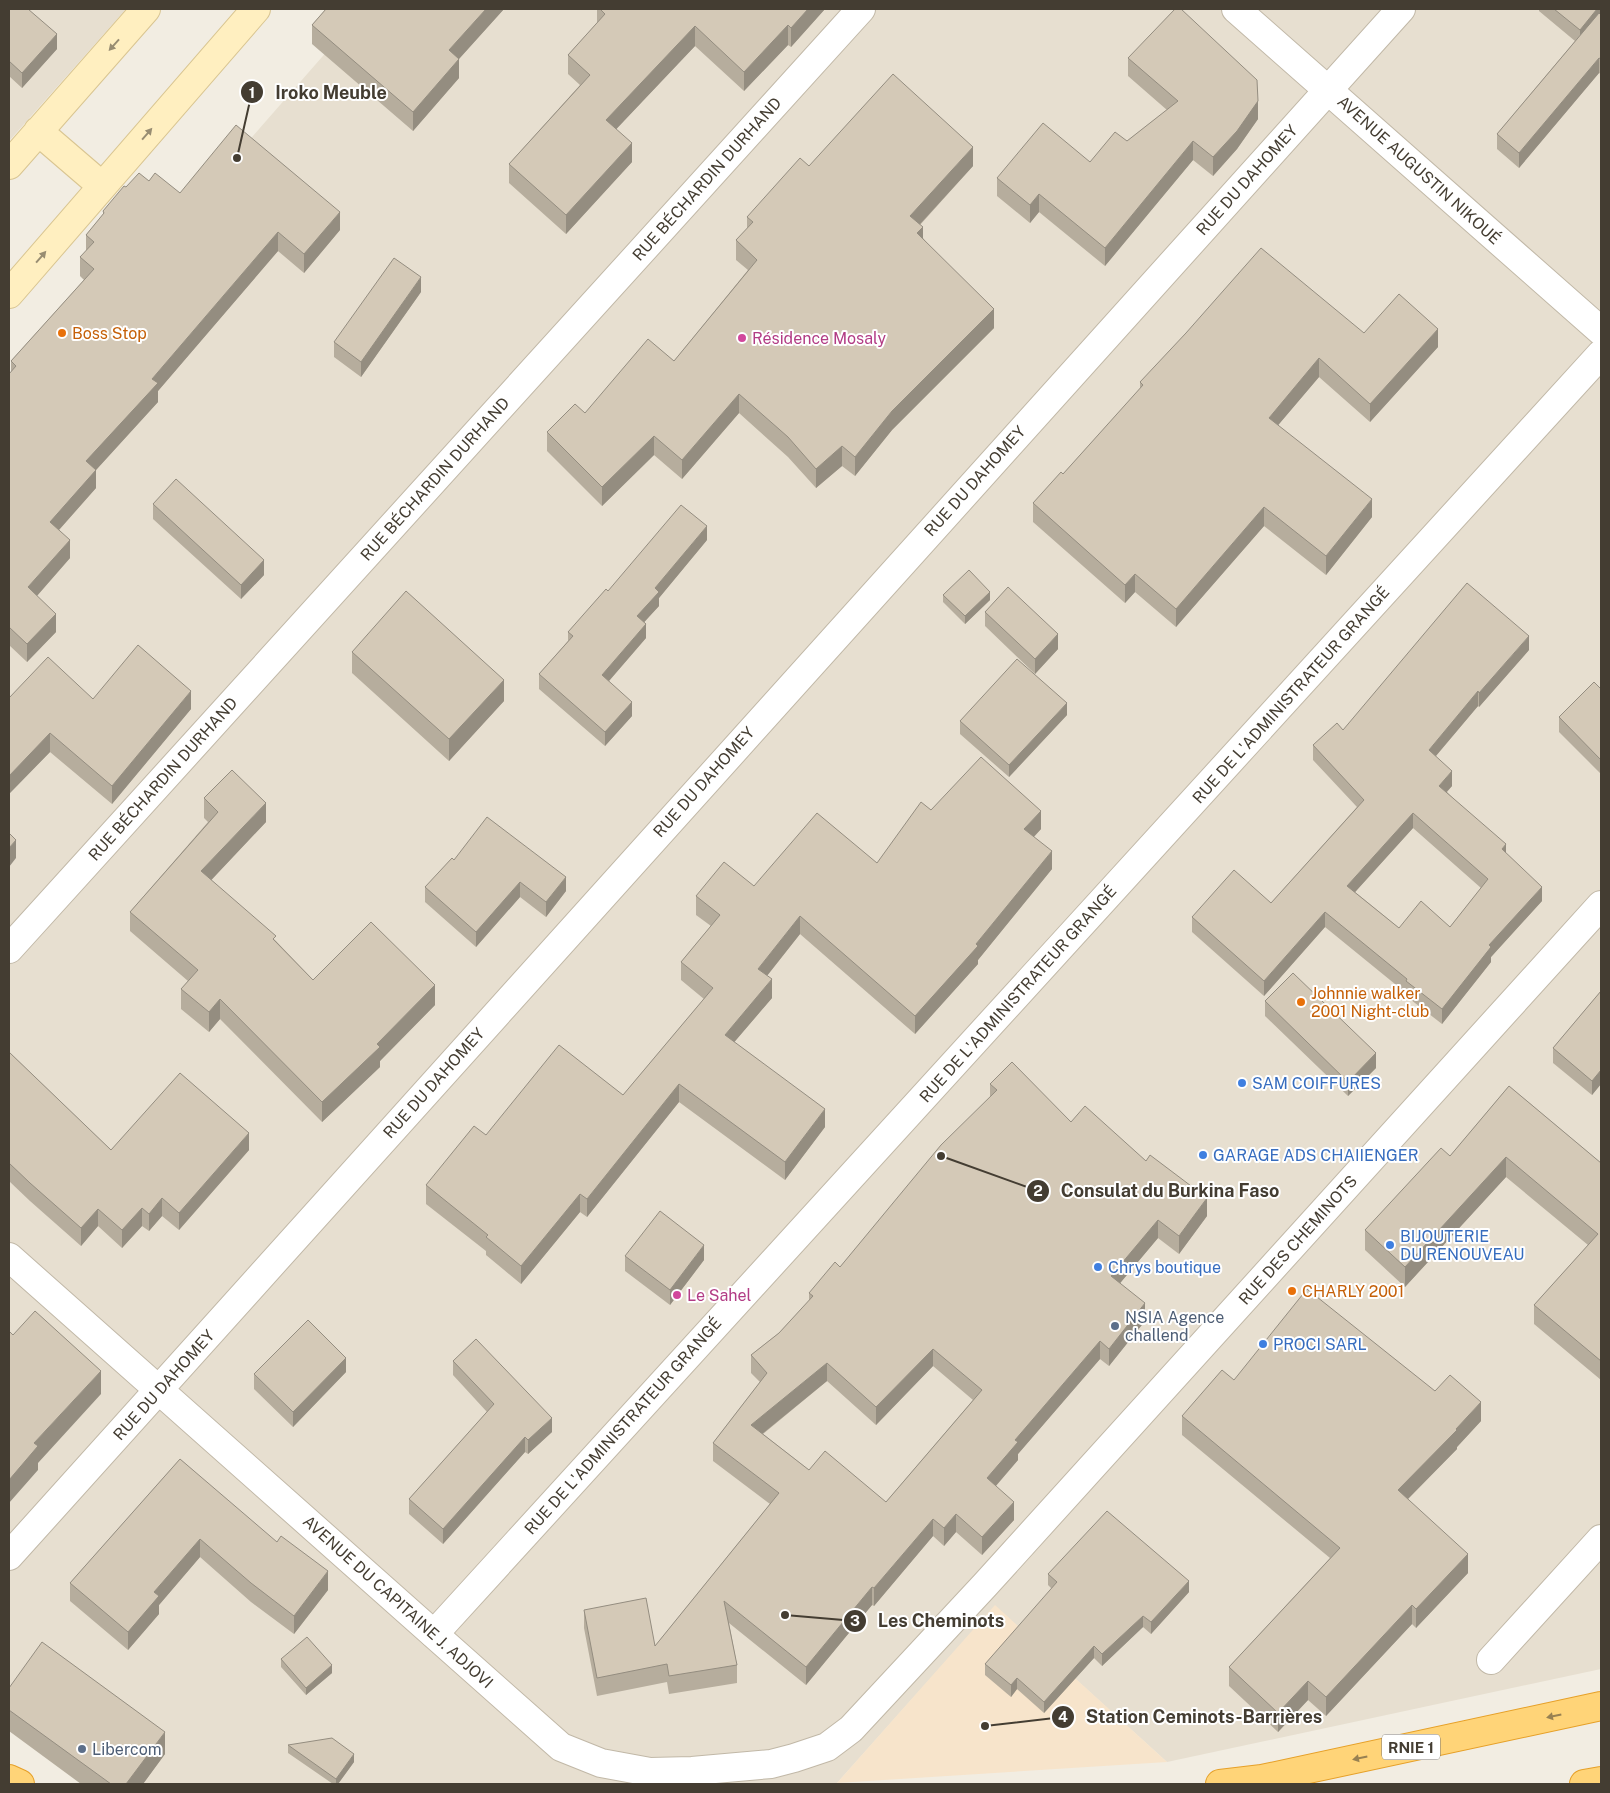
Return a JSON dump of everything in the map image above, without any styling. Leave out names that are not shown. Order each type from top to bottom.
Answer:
[{"type":"highway","name":"RNIE 1","points":[[1220,1784],[1262,1779],[1601,1706]]},
{"type":"highway","points":[[9,1779],[20,1784]]},
{"type":"highway","points":[[1584,1784],[1601,1780]]},
{"type":"main road","points":[[9,165],[146,9]]},
{"type":"main road","points":[[9,294],[256,9]]},
{"type":"main road","points":[[38,131],[102,186]]},
{"type":"street","name":"RUE BÉCHARDIN DURHAND","points":[[9,949],[861,9]]},
{"type":"street","name":"AVENUE AUGUSTIN NIKOUÉ","points":[[1236,9],[1601,332]]},
{"type":"street","name":"RUE DU DAHOMEY","points":[[9,1556],[1401,9]]},
{"type":"street","name":"RUE DE L'ADMINISTRATEUR GRANGÉ","points":[[434,1634],[1601,354]]},
{"type":"street","name":"RUE DES CHEMINOTS","points":[[851,1729],[992,1578],[1601,905]]},
{"type":"street","name":"AVENUE DU CAPITAINE J. ADJOVI","points":[[9,1258],[561,1746],[601,1763],[650,1772],[692,1771],[771,1764],[794,1758],[827,1747],[851,1729]]},
{"type":"street","points":[[1491,1660],[1601,1539]]},
{"type":"shaded area","points":[[9,9],[126,9],[9,141]]},
{"type":"shaded area","points":[[364,9],[1601,9],[1601,1669],[1167,1762],[995,1606],[837,1783],[814,1784],[147,1784],[24,1735],[9,1726],[9,415]]},
{"type":"shaded area","points":[[995,1605],[1167,1762],[837,1783]]},
{"type":"building","points":[[9,9],[28,9],[57,34],[22,73],[9,61]]},
{"type":"building","points":[[326,9],[486,9],[449,50],[459,59],[413,112],[312,25]]},
{"type":"building","points":[[600,9],[808,9],[791,28],[788,25],[744,72],[695,26],[606,120],[632,143],[566,215],[509,164],[590,75],[568,55],[605,14]]},
{"type":"building","points":[[1175,9],[1181,9],[1257,80],[1258,101],[1237,131],[1213,157],[1193,141],[1105,248],[1039,194],[1030,205],[997,178],[1043,123],[1090,162],[1115,132],[1127,141],[1178,101],[1128,58]]},
{"type":"building","points":[[1554,9],[1597,9],[1580,30]]},
{"type":"building","points":[[1599,13],[1601,15],[1601,59],[1599,58],[1519,153],[1497,134]]},
{"type":"building","points":[[893,74],[973,147],[910,216],[923,227],[917,233],[994,309],[892,411],[855,457],[842,446],[816,469],[788,437],[739,394],[682,460],[654,436],[602,487],[547,432],[575,404],[585,413],[648,339],[674,361],[757,260],[736,240],[753,222],[747,217],[800,158],[809,166]]},
{"type":"building","points":[[236,125],[340,212],[304,254],[278,232],[152,379],[158,383],[86,461],[96,470],[50,522],[70,540],[28,587],[56,614],[27,644],[9,627],[9,374],[16,366],[11,361],[94,269],[80,257],[94,242],[86,235],[124,186],[126,187],[139,173],[149,181],[155,173],[180,193]]},
{"type":"building","points":[[1261,248],[1364,333],[1399,294],[1438,329],[1370,404],[1319,358],[1269,418],[1372,499],[1326,556],[1264,507],[1176,609],[1135,574],[1125,585],[1033,503],[1061,472],[1063,474],[1143,385],[1140,382]]},
{"type":"building","points":[[394,258],[421,277],[361,362],[334,342]]},
{"type":"building","points":[[176,479],[264,560],[241,585],[153,504]]},
{"type":"building","points":[[681,505],[707,526],[655,588],[659,592],[637,616],[646,624],[602,675],[632,702],[605,732],[539,674],[573,636],[568,632],[606,589],[608,591]]},
{"type":"building","points":[[969,570],[990,592],[965,616],[943,595]]},
{"type":"building","points":[[1467,583],[1529,636],[1479,693],[1478,691],[1429,750],[1452,771],[1439,786],[1506,844],[1502,849],[1542,887],[1489,945],[1491,947],[1442,1009],[1325,912],[1264,981],[1192,917],[1234,870],[1271,903],[1364,800],[1313,745],[1337,723],[1343,730]],"holes":[[[1413,813],[1488,879],[1450,927],[1421,901],[1399,928],[1347,886]]]},
{"type":"building","points":[[1008,587],[1058,634],[1035,659],[985,612]]},
{"type":"building","points":[[406,591],[504,680],[449,739],[352,652]]},
{"type":"building","points":[[138,645],[191,691],[112,786],[50,733],[9,776],[9,698],[48,657],[93,699]]},
{"type":"building","points":[[1017,659],[1067,703],[1009,765],[960,721]]},
{"type":"building","points":[[1594,682],[1601,689],[1601,760],[1559,717]]},
{"type":"building","points":[[981,757],[1041,811],[1024,829],[1052,851],[976,944],[978,946],[915,1016],[800,916],[758,969],[772,979],[725,1035],[825,1109],[785,1162],[679,1084],[587,1199],[580,1194],[521,1266],[486,1237],[488,1235],[426,1185],[474,1126],[486,1135],[559,1045],[623,1095],[713,988],[681,962],[720,915],[696,896],[724,862],[754,886],[817,813],[877,863],[921,802],[931,810]]},
{"type":"building","points":[[232,770],[266,803],[201,871],[276,936],[273,939],[313,980],[371,922],[435,985],[377,1044],[380,1047],[322,1102],[220,999],[209,1012],[181,989],[198,970],[130,912],[218,812],[204,798]]},
{"type":"building","points":[[487,817],[566,877],[546,902],[520,882],[476,932],[425,887],[452,858],[454,860]]},
{"type":"building","points":[[9,833],[16,840],[9,848]]},
{"type":"building","points":[[1293,973],[1376,1053],[1348,1082],[1265,1001]]},
{"type":"building","points":[[1601,991],[1601,1070],[1592,1081],[1553,1048]]},
{"type":"building","points":[[9,1052],[111,1150],[180,1073],[249,1133],[179,1213],[162,1198],[149,1214],[142,1208],[122,1230],[98,1209],[81,1228],[9,1163]]},
{"type":"building","points":[[1012,1062],[1071,1122],[1085,1106],[1146,1161],[1150,1155],[1207,1198],[1179,1236],[1158,1220],[1111,1276],[1145,1303],[1109,1349],[1100,1341],[1015,1440],[1018,1442],[987,1478],[1014,1502],[982,1537],[956,1514],[944,1528],[933,1519],[874,1588],[872,1587],[806,1667],[724,1601],[737,1665],[669,1676],[667,1664],[597,1678],[584,1610],[646,1598],[655,1646],[779,1493],[713,1443],[767,1373],[751,1355],[779,1333],[813,1296],[809,1293],[835,1262],[840,1267],[941,1145],[997,1090],[990,1084]],"holes":[[[933,1349],[982,1390],[886,1502],[825,1451],[809,1470],[751,1425],[827,1363],[876,1407]]]},
{"type":"building","points":[[1509,1086],[1601,1163],[1601,1361],[1534,1305],[1598,1234],[1506,1157],[1405,1267],[1365,1230],[1441,1148],[1450,1156]]},
{"type":"building","points":[[660,1211],[704,1245],[670,1290],[625,1256]]},
{"type":"building","points":[[1307,1289],[1435,1391],[1450,1375],[1481,1402],[1457,1430],[1398,1490],[1468,1554],[1416,1609],[1412,1605],[1326,1697],[1308,1681],[1278,1713],[1229,1667],[1340,1548],[1182,1416],[1222,1370],[1234,1380]]},
{"type":"building","points":[[35,1311],[101,1371],[34,1443],[38,1446],[9,1480],[9,1331],[13,1335]]},
{"type":"building","points":[[308,1320],[346,1358],[293,1412],[254,1374]]},
{"type":"building","points":[[476,1339],[552,1418],[528,1440],[525,1437],[443,1529],[409,1499],[494,1404],[453,1361]]},
{"type":"building","points":[[180,1459],[277,1542],[281,1536],[328,1571],[294,1616],[251,1583],[200,1539],[154,1592],[159,1596],[128,1632],[70,1583]]},
{"type":"building","points":[[1107,1511],[1189,1581],[1151,1622],[1143,1616],[1102,1654],[1094,1646],[1044,1702],[1017,1678],[1011,1685],[985,1664],[1057,1582],[1048,1574]]},
{"type":"building","points":[[307,1637],[332,1665],[306,1688],[281,1659]]},
{"type":"building","points":[[42,1642],[165,1732],[126,1784],[111,1784],[9,1710],[9,1688]]},
{"type":"building","points":[[332,1738],[354,1754],[336,1779],[288,1745]]},
{"type":"place","name":"Iroko Meuble","points":[[237,158]]},
{"type":"place","name":"Boss Stop","points":[[62,333]]},
{"type":"place","name":"Résidence Mosaly","points":[[742,338]]},
{"type":"place","name":"Johnnie walker 2001 Night-club","points":[[1301,1002]]},
{"type":"place","name":"SAM COIFFURES","points":[[1242,1083]]},
{"type":"place","name":"GARAGE ADS CHAIIENGER","points":[[1203,1155]]},
{"type":"place","name":"Consulat du Burkina Faso","points":[[941,1156]]},
{"type":"place","name":"BIJOUTERIE DU RENOUVEAU","points":[[1390,1245]]},
{"type":"place","name":"Chrys boutique","points":[[1098,1267]]},
{"type":"place","name":"CHARLY 2001","points":[[1292,1291]]},
{"type":"place","name":"Le Sahel","points":[[677,1295]]},
{"type":"place","name":"NSIA Agence challend","points":[[1115,1326]]},
{"type":"place","name":"PROCI SARL","points":[[1263,1344]]},
{"type":"place","name":"Les Cheminots","points":[[785,1615]]},
{"type":"place","name":"Station Ceminots-Barrières","points":[[985,1726]]},
{"type":"place","name":"Libercom","points":[[82,1749]]}]
